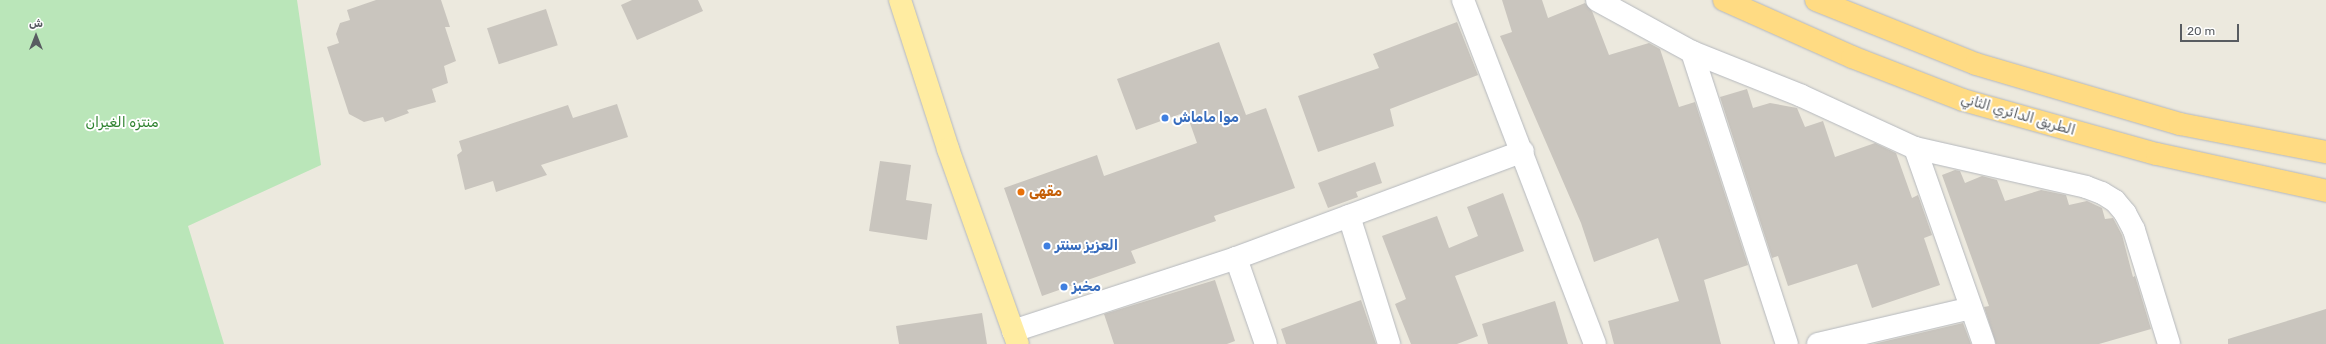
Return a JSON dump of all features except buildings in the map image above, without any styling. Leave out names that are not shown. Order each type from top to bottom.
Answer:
[{"type":"highway","name":"الطريق الدائري الثاني","points":[[1724,0],[1852,57],[1963,100],[2157,154],[2326,191]]},
{"type":"highway","points":[[1816,0],[1976,64],[2180,124],[2326,152]]},
{"type":"main road","points":[[900,0],[948,149],[1016,337]]},
{"type":"street","points":[[1463,0],[1523,152],[1595,344]]},
{"type":"street","points":[[1597,0],[1692,52],[1802,96],[1915,148],[2086,187],[2115,201],[2125,213],[2134,230],[2169,344]]},
{"type":"street","points":[[1692,52],[1787,344]]},
{"type":"street","points":[[1915,148],[1984,344]]},
{"type":"street","points":[[1016,337],[1523,152]]},
{"type":"street","points":[[1350,216],[1389,344]]},
{"type":"street","points":[[1236,258],[1266,344]]},
{"type":"street","points":[[1818,344],[1971,308]]},
{"type":"green space","name":"منتزه الغيران","points":[[0,0],[297,0],[321,165],[188,226],[224,344],[0,344]]},
{"type":"place","name":"موا ماماش","points":[[1165,118]]},
{"type":"place","name":"مقهى","points":[[1021,192]]},
{"type":"place","name":"العزيز سنتر","points":[[1047,246]]},
{"type":"place","name":"مخبز","points":[[1064,287]]}]
